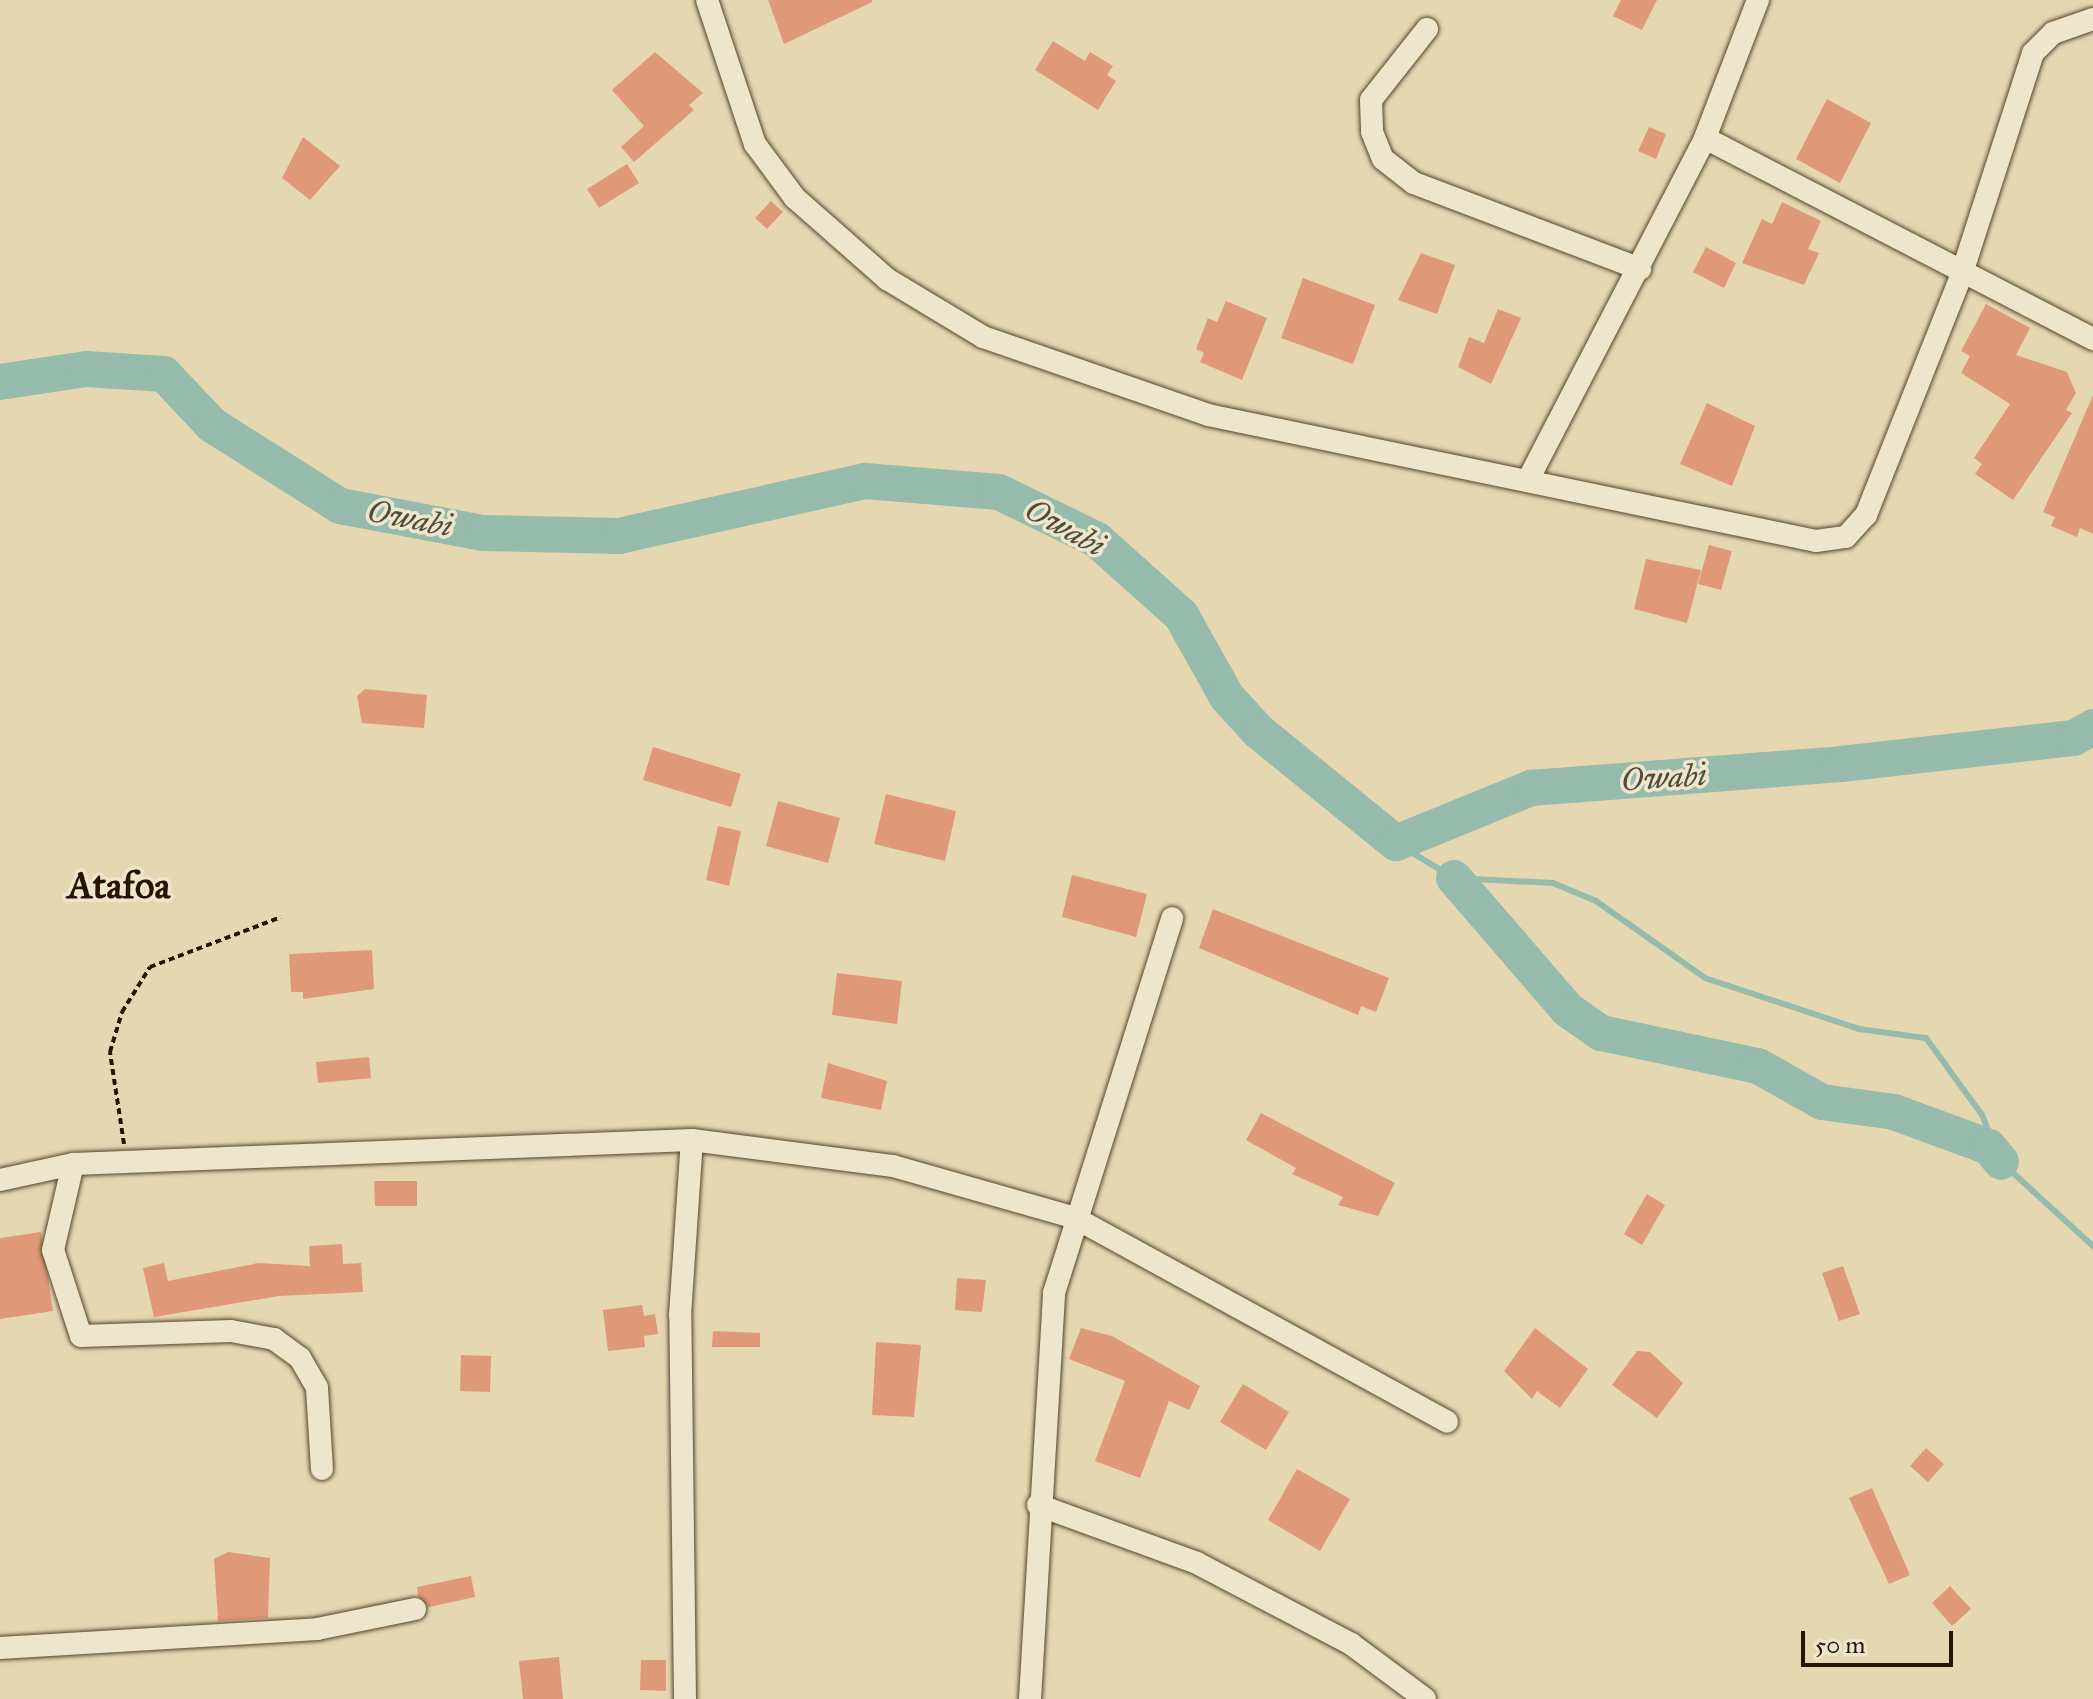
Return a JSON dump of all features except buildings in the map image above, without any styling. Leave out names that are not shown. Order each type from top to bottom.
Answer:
[{"type":"street","points":[[707,0],[763,155],[826,231],[943,316],[983,337],[1208,415],[1529,478],[1554,489],[1816,541],[1846,537],[1866,515],[1961,276],[2033,53],[2053,33],[2093,19]]},
{"type":"street","points":[[1529,478],[1640,269],[1705,138],[1758,0]]},
{"type":"street","points":[[1427,29],[1371,100],[1372,132],[1383,159],[1414,183],[1640,269]]},
{"type":"street","points":[[1705,138],[1961,276],[2093,339]]},
{"type":"street","points":[[1030,1699],[1038,1505],[1054,1293],[1075,1218],[1172,918]]},
{"type":"street","points":[[685,1699],[680,1315],[692,1140]]},
{"type":"street","points":[[0,1180],[73,1164],[692,1140],[893,1166],[1075,1218],[1447,1422]]},
{"type":"street","points":[[73,1164],[53,1250],[81,1336],[231,1331],[274,1339],[300,1358],[317,1388],[322,1469]]},
{"type":"street","points":[[1038,1505],[1197,1563],[1351,1644],[1425,1699]]},
{"type":"street","points":[[0,1648],[317,1629],[415,1609]]},
{"type":"path","points":[[127,1162],[110,1052],[122,1012],[150,967],[281,917]]},
{"type":"waterway","name":"Owabi","points":[[0,382],[86,369],[164,374],[212,425],[340,506],[483,533],[619,536],[865,481],[999,492],[1097,540],[1181,615],[1227,697],[1258,731],[1396,843],[1531,788],[1841,764],[2074,738],[2093,727]]},
{"type":"waterway","points":[[1396,843],[1454,878],[1553,883],[1596,901],[1705,978],[1859,1029],[1926,1038],[1982,1115],[2001,1162],[2093,1246]]},
{"type":"waterway","points":[[1454,878],[1568,1010],[1601,1033],[1758,1066],[1822,1102],[1894,1112],[1989,1147],[2001,1162]]},
{"type":"district","name":"Atafoa","points":[[119,886]]}]
